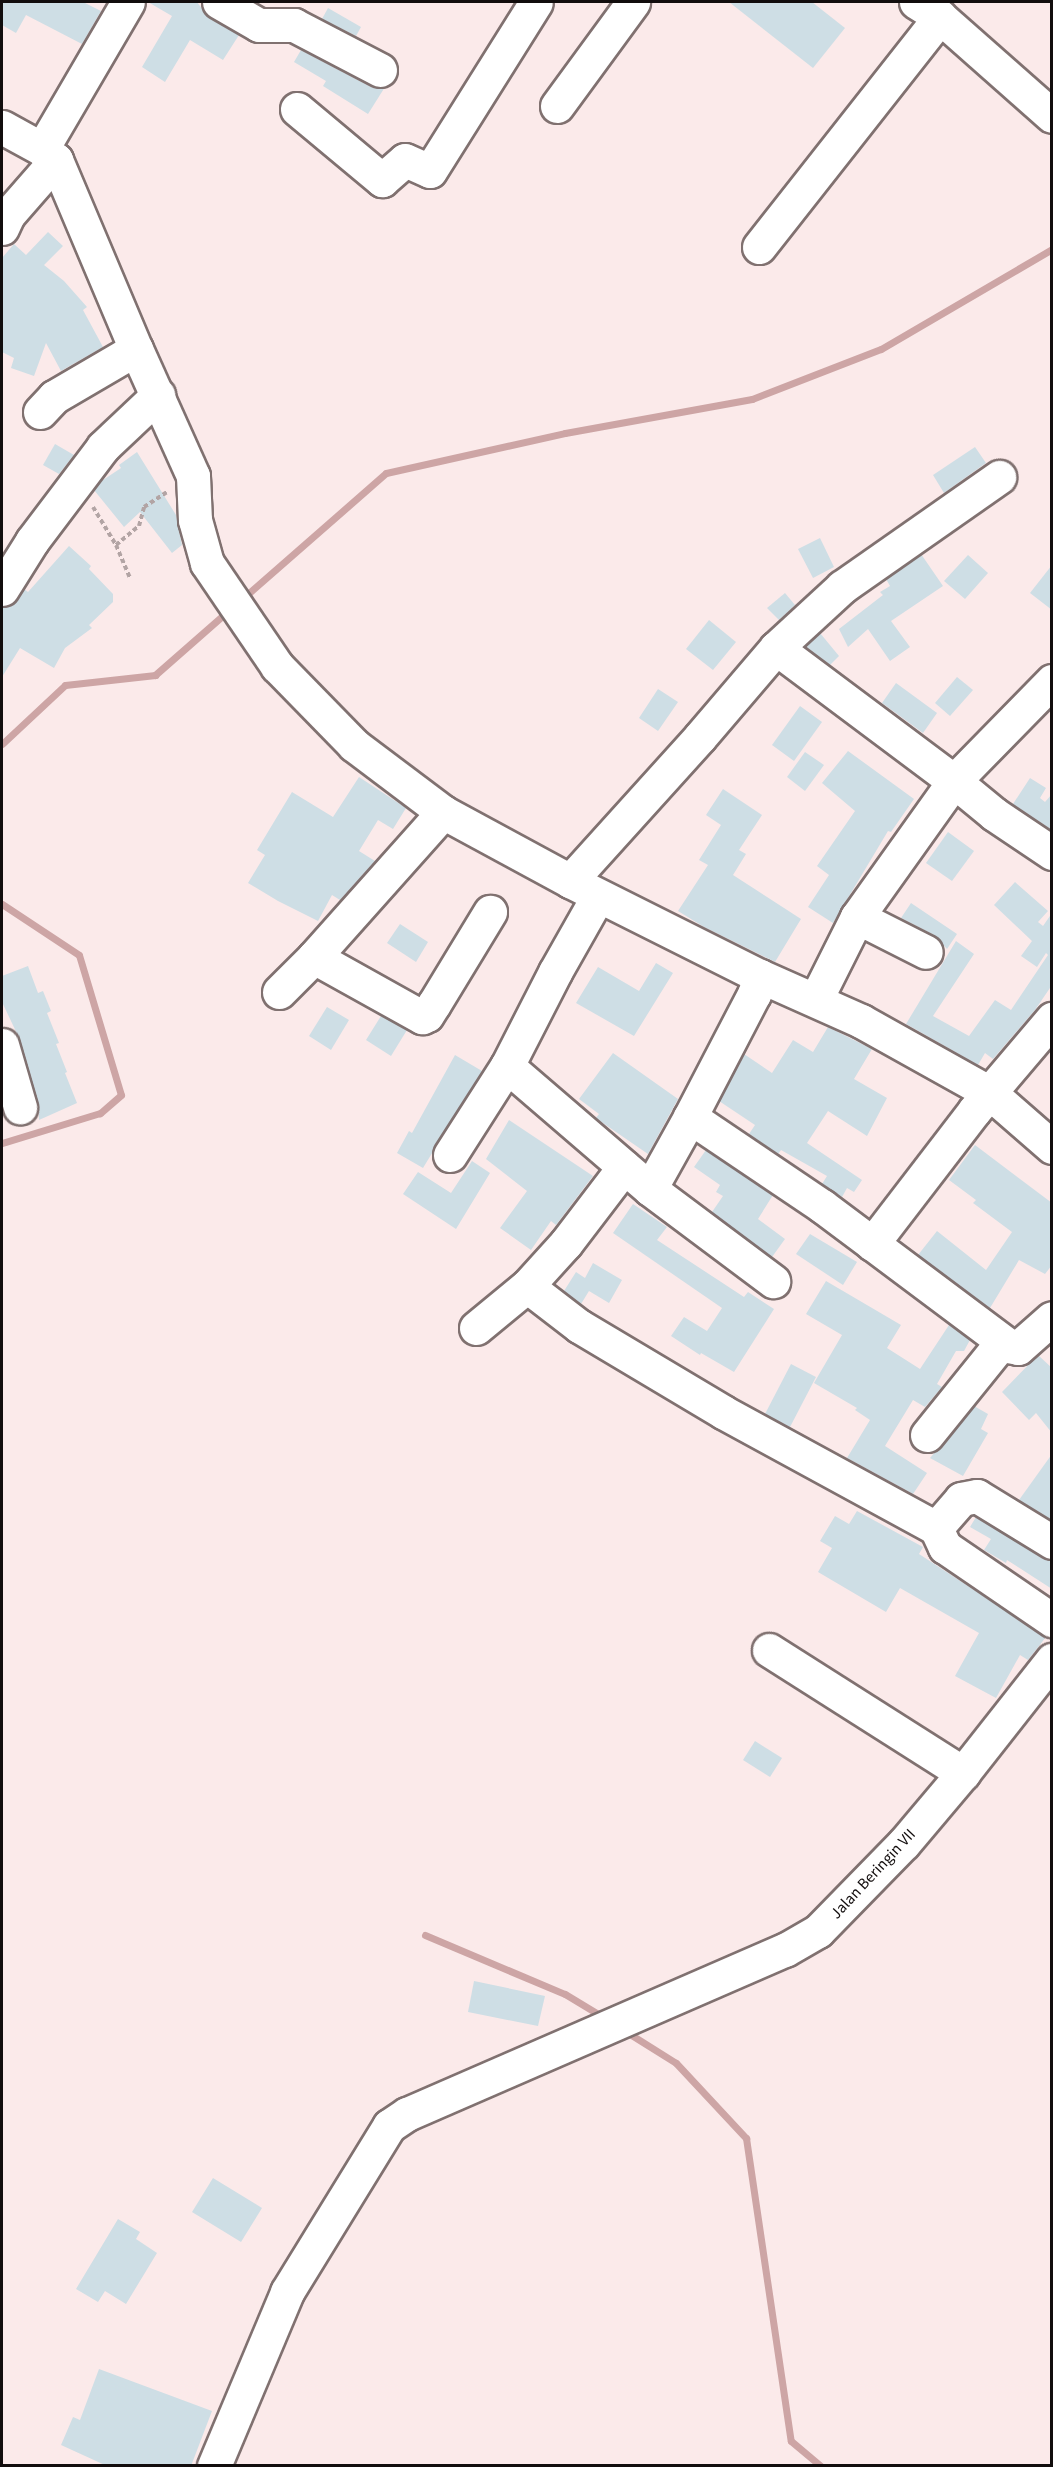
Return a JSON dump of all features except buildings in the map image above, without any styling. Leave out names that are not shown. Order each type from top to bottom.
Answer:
[{"type":"street","points":[[2,228],[8,215],[49,154],[128,2]]},
{"type":"street","points":[[219,2],[259,25],[294,25],[380,70]]},
{"type":"street","points":[[297,109],[382,180],[405,160],[430,171],[536,2]]},
{"type":"street","points":[[557,106],[633,2]]},
{"type":"street","points":[[759,247],[928,9],[1052,116]]},
{"type":"street","points":[[2,127],[49,154],[193,476],[195,520],[207,563],[277,666],[354,745],[443,812],[757,985],[816,999],[983,1101],[1052,1147]]},
{"type":"street","points":[[40,412],[54,397],[135,349]]},
{"type":"street","points":[[2,589],[32,541],[76,481],[104,447],[158,395]]},
{"type":"street","points":[[450,1155],[507,1066],[555,972],[584,889],[700,737],[776,648],[842,587],[999,477]]},
{"type":"street","points":[[776,648],[954,780],[994,814],[1052,853]]},
{"type":"street","points":[[816,999],[857,917],[954,780],[1052,681]]},
{"type":"street","points":[[279,992],[314,957],[443,812]]},
{"type":"street","points":[[314,957],[422,1017],[427,1015],[490,912]]},
{"type":"street","points":[[857,917],[926,952]]},
{"type":"street","points":[[650,1189],[690,1117],[757,985]]},
{"type":"street","points":[[872,1244],[983,1101],[1052,1019]]},
{"type":"street","points":[[2,1046],[20,1107]]},
{"type":"street","points":[[507,1066],[650,1189],[773,1281]]},
{"type":"street","points":[[690,1117],[822,1206],[1002,1342],[1018,1348],[1048,1329]]},
{"type":"street","points":[[476,1328],[526,1286],[566,1243],[624,1167]]},
{"type":"street","points":[[526,1286],[579,1326],[702,1400],[936,1528],[945,1547],[1052,1620]]},
{"type":"street","points":[[927,1435],[1002,1342]]},
{"type":"street","points":[[936,1528],[961,1498],[977,1496],[1052,1542]]},
{"type":"street","points":[[769,1650],[963,1773]]},
{"type":"street","name":"Jalan Beringin VII","points":[[214,2466],[287,2292],[389,2126],[407,2114],[785,1950],[818,1931],[904,1843],[963,1773],[1052,1660]]},
{"type":"path","points":[[116,545],[139,526],[144,507],[193,476]]},
{"type":"path","points":[[76,481],[116,545],[130,578]]},
{"type":"waterway","points":[[242,599],[386,473],[565,433],[752,399],[881,349],[1052,249]]},
{"type":"waterway","points":[[2,744],[65,685],[155,675],[229,610]]},
{"type":"waterway","points":[[2,904],[79,955],[121,1095],[100,1113],[2,1143]]},
{"type":"waterway","points":[[425,1935],[565,1994],[603,2017]]},
{"type":"waterway","points":[[625,2031],[676,2063],[746,2138],[791,2441],[821,2466]]}]
